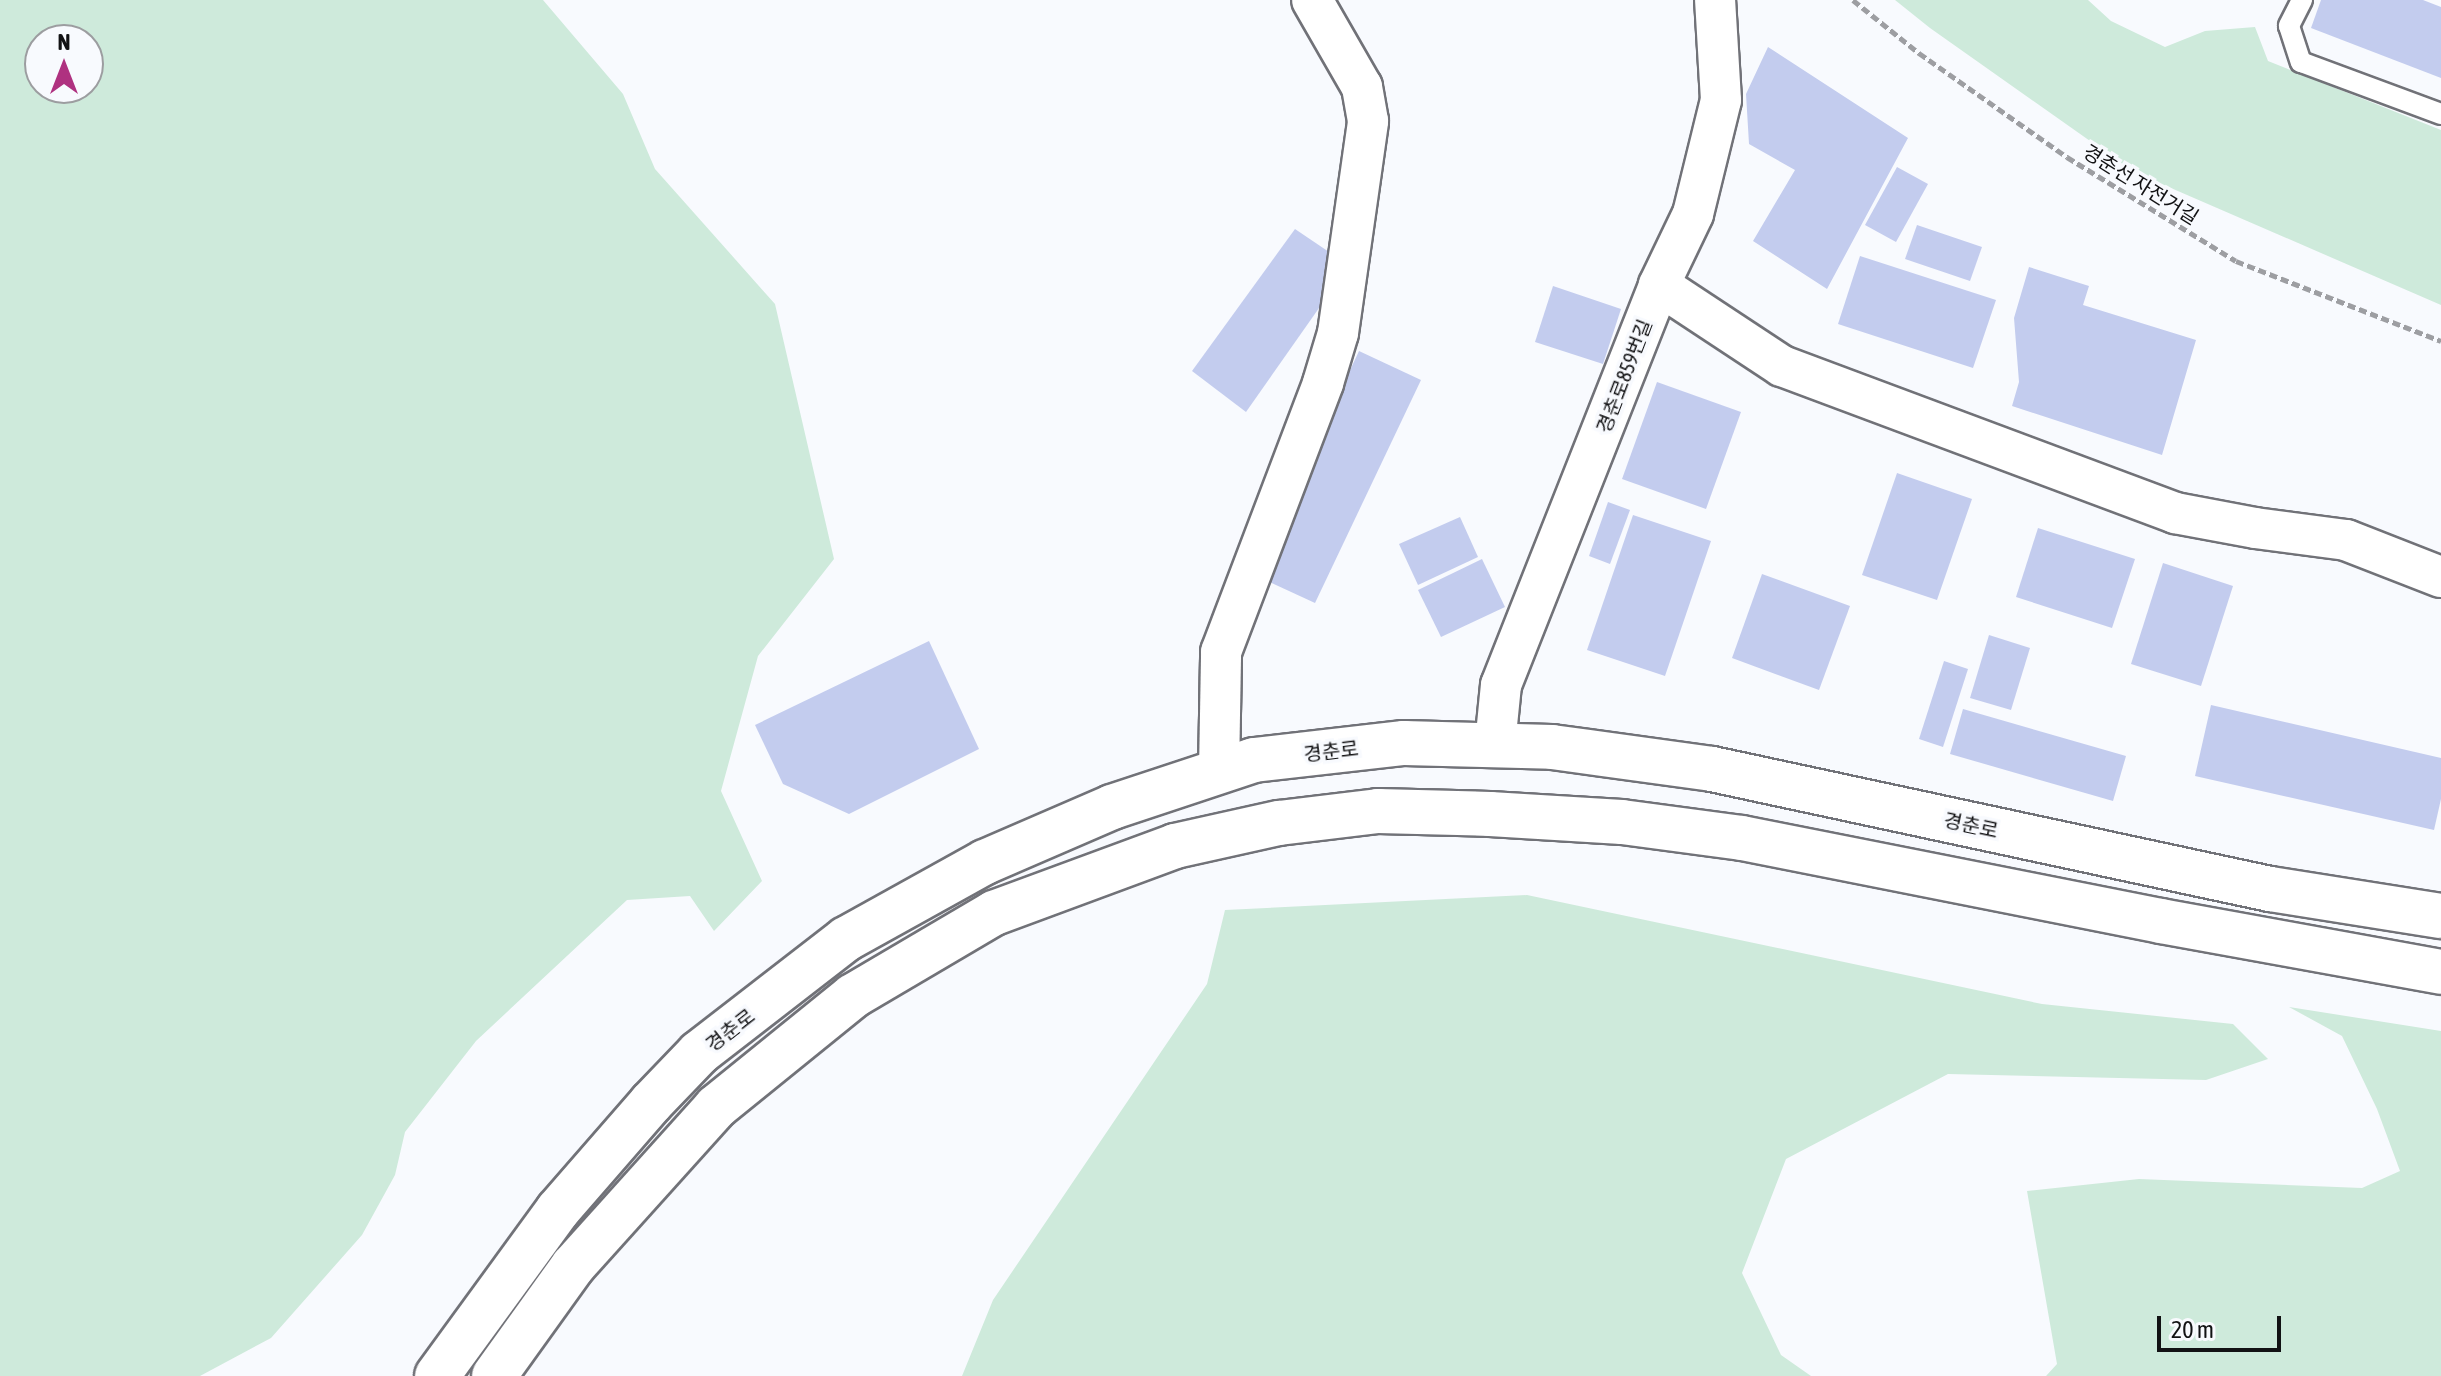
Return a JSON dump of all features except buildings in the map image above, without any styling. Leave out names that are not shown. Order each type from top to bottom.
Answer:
[{"type":"street","points":[[1219,772],[1221,652],[1323,383],[1338,333],[1368,121],[1362,87],[1312,0]]},
{"type":"street","name":"경춘로859번길","points":[[1495,745],[1501,685],[1659,285],[1693,214],[1721,100],[1715,0]]},
{"type":"street","points":[[1659,285],[1782,366],[2175,513],[2346,540],[2441,577]]},
{"type":"street","name":"경춘로","points":[[437,1376],[558,1210],[651,1103],[699,1053],[846,939],[985,862],[1112,807],[1254,760],[1404,743],[1552,747],[1712,769],[2270,889],[2441,916]]},
{"type":"street","points":[[494,1376],[573,1266],[716,1107],[853,996],[994,913],[1175,846],[1279,823],[1378,811],[1622,822],[1742,838],[2161,921],[2441,972]]},
{"type":"lane","points":[[2302,0],[2289,26],[2301,62],[2441,114]]},
{"type":"path","name":"경춘선 자전거길","points":[[1853,0],[1919,53],[2067,157],[2236,261],[2441,341]]},
{"type":"green space","points":[[0,0],[543,0],[623,94],[655,169],[775,304],[834,559],[758,656],[721,791],[762,881],[714,931],[690,896],[627,900],[476,1041],[405,1132],[395,1175],[362,1235],[271,1338],[200,1376],[0,1376]]},
{"type":"green space","points":[[1895,0],[2088,0],[2111,21],[2165,47],[2205,31],[2255,27],[2268,61],[2441,130],[2441,305],[2134,172]]},
{"type":"green space","points":[[1527,895],[2042,1004],[2233,1024],[2268,1059],[2206,1080],[1948,1074],[1786,1159],[1742,1273],[1781,1355],[1811,1376],[962,1376],[993,1300],[1207,984],[1225,910]]},
{"type":"green space","points":[[2289,1007],[2441,1031],[2441,1376],[2046,1376],[2057,1364],[2027,1191],[2139,1179],[2362,1188],[2400,1171],[2377,1109],[2342,1036]]}]
